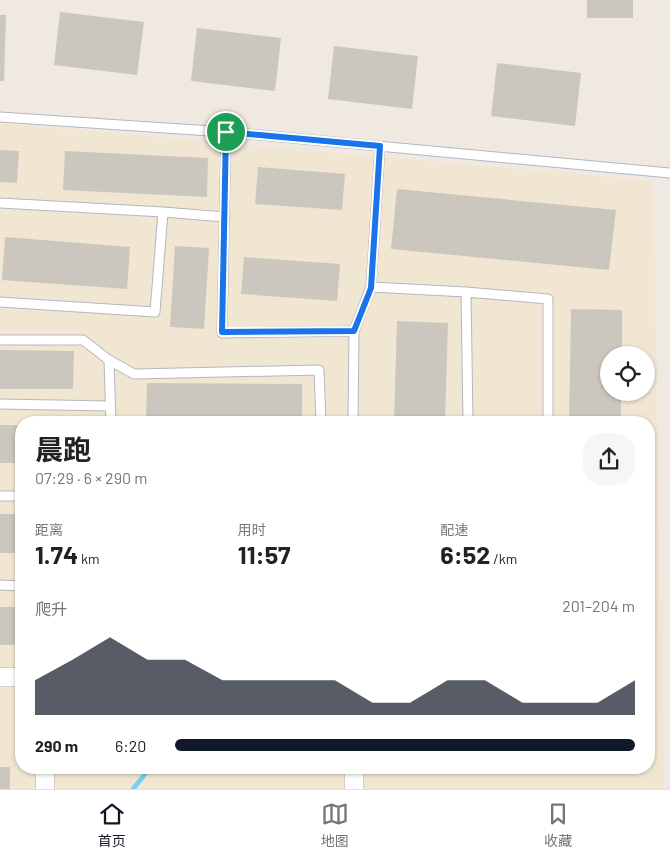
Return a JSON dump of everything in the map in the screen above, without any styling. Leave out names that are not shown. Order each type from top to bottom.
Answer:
[{"type":"street","points":[[0,677],[15,677]]},
{"type":"street","points":[[45,774],[45,789]]},
{"type":"street","points":[[354,774],[354,789]]},
{"type":"lane","points":[[0,117],[226,132],[670,173]]},
{"type":"lane","points":[[226,132],[222,332],[354,331]]},
{"type":"lane","points":[[353,416],[354,331],[371,288],[380,146]]},
{"type":"lane","points":[[0,203],[225,217]]},
{"type":"lane","points":[[0,302],[155,312],[163,212]]},
{"type":"lane","points":[[371,288],[466,292],[548,299],[548,416]]},
{"type":"lane","points":[[466,292],[468,416]]},
{"type":"lane","points":[[0,340],[83,340],[109,360],[134,374],[319,370],[321,416]]},
{"type":"lane","points":[[109,360],[111,416]]},
{"type":"lane","points":[[0,404],[110,406]]},
{"type":"lane","points":[[0,496],[15,496]]},
{"type":"lane","points":[[0,585],[15,586]]},
{"type":"shaded area","points":[[0,123],[653,181],[664,789],[0,789]]},
{"type":"building","points":[[587,0],[633,0],[633,18],[587,18]]},
{"type":"building","points":[[60,12],[144,22],[137,75],[54,65]]},
{"type":"building","points":[[0,15],[6,15],[4,81],[0,81]]},
{"type":"building","points":[[197,28],[281,38],[275,91],[191,81]]},
{"type":"building","points":[[334,46],[418,56],[412,109],[328,99]]},
{"type":"building","points":[[497,63],[581,73],[575,126],[491,116]]},
{"type":"building","points":[[0,150],[19,151],[17,183],[0,182]]},
{"type":"building","points":[[65,151],[208,158],[207,197],[63,190]]},
{"type":"building","points":[[258,167],[345,174],[342,210],[255,204]]},
{"type":"building","points":[[397,189],[616,210],[609,270],[391,249]]},
{"type":"building","points":[[5,237],[130,247],[127,289],[2,280]]},
{"type":"building","points":[[175,246],[209,248],[204,329],[170,327]]},
{"type":"building","points":[[244,257],[340,264],[337,301],[241,294]]},
{"type":"building","points":[[571,309],[622,310],[622,346],[600,346],[600,401],[621,401],[621,416],[569,416]]},
{"type":"building","points":[[397,321],[448,323],[445,416],[394,416]]},
{"type":"building","points":[[0,350],[74,351],[73,389],[0,389]]},
{"type":"building","points":[[147,383],[302,384],[302,416],[146,416]]},
{"type":"building","points":[[0,425],[15,425],[15,463],[0,463]]},
{"type":"building","points":[[0,514],[15,514],[15,553],[0,553]]},
{"type":"building","points":[[0,607],[15,607],[15,645],[0,645]]},
{"type":"building","points":[[0,767],[10,767],[10,789],[0,789]]},
{"type":"waterway","points":[[133,789],[145,774]]},
{"type":"route","points":[[226,132],[380,146],[371,288],[354,331],[222,332],[226,132]]}]
